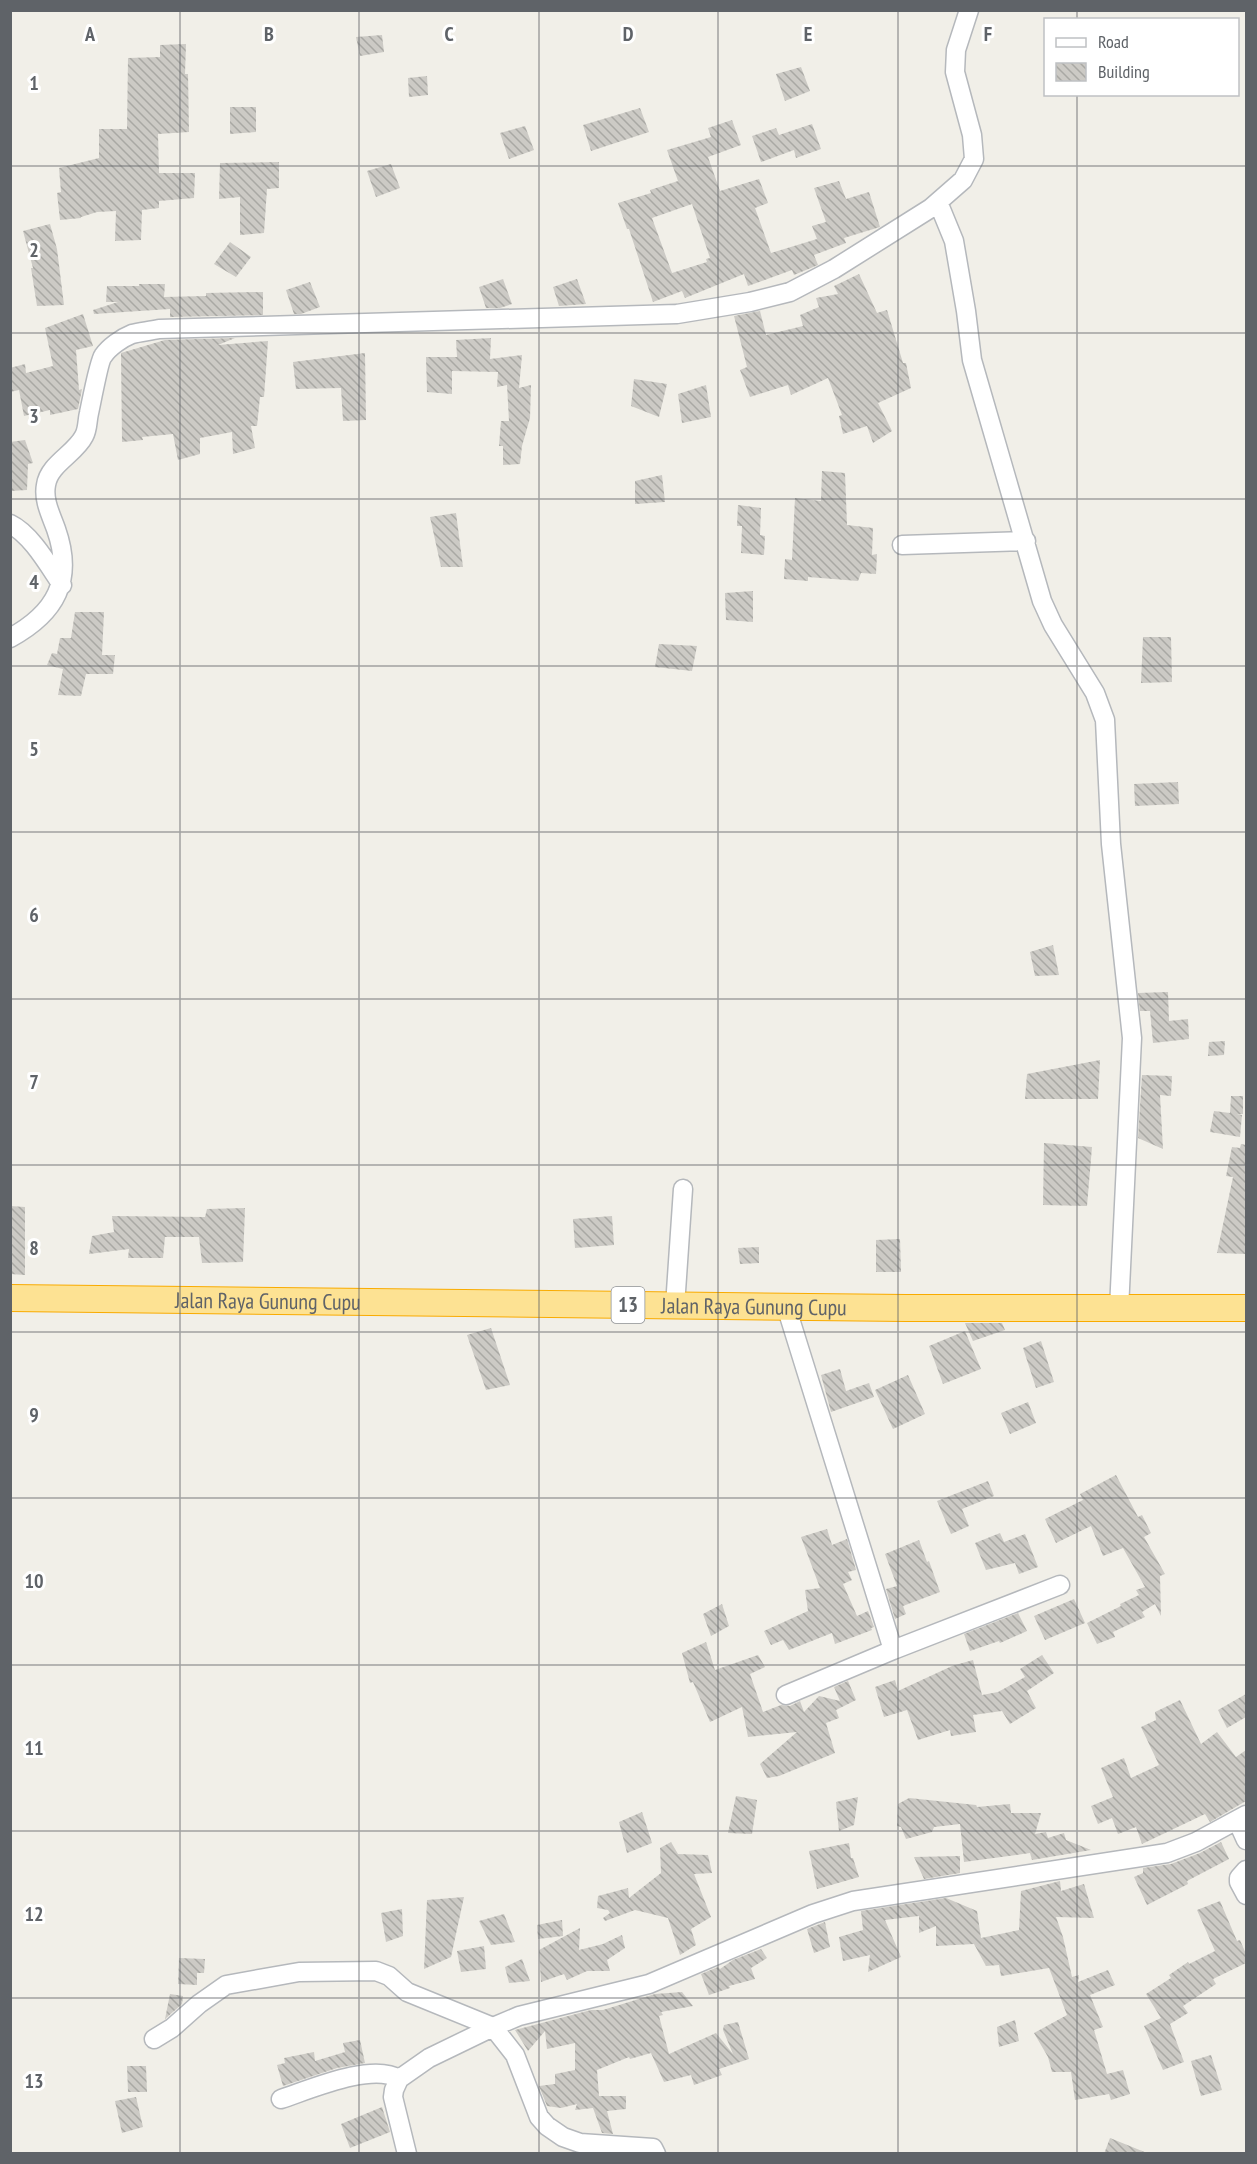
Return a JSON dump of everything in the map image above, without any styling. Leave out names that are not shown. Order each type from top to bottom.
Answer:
[{"type":"highway","name":"Jalan Raya Gunung Cupu","points":[[10,1298],[906,1308],[1246,1308]]},
{"type":"street","points":[[10,638],[32,626],[49,608],[62,585],[62,564],[57,532],[46,504],[47,478],[77,448],[86,433],[102,357],[114,345],[131,335],[170,329],[677,314],[739,304],[790,292],[834,269],[938,202],[963,180],[974,159],[972,135],[955,72],[956,50],[969,10]]},
{"type":"street","points":[[938,202],[954,241],[972,360],[1042,600],[1053,625],[1095,693],[1105,720],[1111,844],[1132,1038],[1119,1309]]},
{"type":"street","points":[[10,524],[17,527],[35,548],[62,585]]},
{"type":"street","points":[[902,545],[1026,541]]},
{"type":"street","points":[[675,1306],[683,1189]]},
{"type":"street","points":[[786,1306],[893,1650]]},
{"type":"street","points":[[786,1695],[893,1650],[1060,1585]]},
{"type":"street","points":[[1243,1817],[1241,1829],[1246,1840]]},
{"type":"street","points":[[406,2154],[393,2097],[399,2079],[429,2058],[519,2016],[649,1984],[813,1914],[854,1901],[1167,1853],[1196,1842],[1243,1817]]},
{"type":"street","points":[[1246,1870],[1239,1878],[1246,1895]]},
{"type":"street","points":[[154,2039],[172,2028],[198,2004],[226,1985],[299,1972],[376,1971],[389,1976],[407,1992],[493,2027],[515,2055],[522,2068],[533,2107],[547,2126],[580,2143],[653,2148],[656,2154]]},
{"type":"street","points":[[281,2098],[351,2077],[385,2074],[399,2079]]},
{"type":"building","points":[[382,35],[384,52],[360,56],[356,37]]},
{"type":"building","points":[[186,44],[185,74],[188,74],[189,132],[158,134],[159,173],[195,173],[194,198],[159,201],[159,208],[142,210],[141,240],[115,241],[116,211],[97,212],[81,218],[60,220],[57,193],[61,192],[59,168],[99,158],[99,129],[127,129],[128,58],[160,57],[160,45]]},
{"type":"building","points":[[801,67],[810,91],[785,101],[776,74]]},
{"type":"building","points":[[427,76],[428,95],[409,97],[408,78]]},
{"type":"building","points":[[230,107],[256,107],[256,132],[230,134]]},
{"type":"building","points":[[640,108],[649,132],[591,151],[583,125]]},
{"type":"building","points":[[732,120],[741,145],[708,157],[720,191],[759,179],[768,203],[755,208],[771,253],[817,239],[812,226],[826,222],[814,188],[839,181],[846,199],[869,192],[880,227],[844,238],[846,243],[814,255],[818,265],[794,275],[792,270],[748,286],[744,274],[685,298],[682,291],[653,302],[618,203],[651,193],[650,190],[678,181],[667,150],[711,137],[708,128]],"holes":[[[692,204],[710,258],[706,259],[707,262],[672,273],[652,218]]]},
{"type":"building","points":[[812,124],[821,149],[796,158],[794,150],[761,162],[752,136],[776,128],[779,135]]},
{"type":"building","points":[[525,126],[534,150],[509,159],[500,133]]},
{"type":"building","points":[[279,162],[279,188],[267,189],[264,233],[240,235],[240,197],[219,199],[220,163]]},
{"type":"building","points":[[391,164],[400,188],[376,197],[367,171]]},
{"type":"building","points":[[50,224],[57,249],[64,305],[37,306],[31,268],[33,268],[23,231]]},
{"type":"building","points":[[230,242],[251,257],[236,277],[214,264]]},
{"type":"building","points":[[859,274],[877,313],[887,310],[903,363],[906,363],[911,388],[878,403],[892,431],[873,443],[867,426],[843,434],[839,416],[842,415],[828,378],[791,395],[788,385],[750,397],[740,370],[747,367],[734,316],[760,311],[766,335],[803,326],[800,315],[819,307],[816,298],[838,294],[834,286]]},
{"type":"building","points":[[503,279],[512,304],[500,308],[486,308],[479,287]]},
{"type":"building","points":[[577,279],[586,304],[559,306],[553,287]]},
{"type":"building","points":[[310,282],[320,307],[301,314],[294,314],[286,290]]},
{"type":"building","points":[[139,284],[165,284],[164,297],[206,296],[206,293],[263,292],[263,315],[170,317],[170,309],[94,314],[93,310],[118,302],[106,302],[107,286],[139,286]]},
{"type":"building","points":[[83,314],[93,346],[76,350],[79,390],[82,389],[78,409],[50,415],[50,410],[24,416],[19,390],[10,392],[10,368],[25,364],[26,373],[53,366],[45,328]]},
{"type":"building","points":[[235,338],[218,345],[268,341],[264,397],[260,397],[257,426],[251,426],[255,448],[233,454],[232,432],[200,438],[200,454],[178,460],[173,434],[142,437],[143,440],[122,442],[121,353],[165,340]]},
{"type":"building","points":[[491,338],[490,359],[522,355],[519,388],[531,385],[530,418],[522,446],[520,464],[503,465],[503,446],[499,446],[501,421],[509,421],[507,385],[497,387],[498,372],[452,371],[452,394],[427,392],[426,357],[457,357],[456,340]]},
{"type":"building","points":[[365,353],[366,420],[343,421],[341,388],[296,389],[293,362]]},
{"type":"building","points":[[634,379],[667,384],[659,417],[631,406]]},
{"type":"building","points":[[706,385],[711,417],[682,423],[678,394]]},
{"type":"building","points":[[25,440],[33,463],[28,464],[27,490],[10,491],[10,442]]},
{"type":"building","points":[[822,471],[845,473],[847,525],[873,528],[872,555],[877,554],[876,574],[861,573],[858,581],[808,577],[808,581],[784,579],[785,559],[792,560],[795,498],[821,501]]},
{"type":"building","points":[[662,475],[665,502],[635,504],[635,481]]},
{"type":"building","points":[[738,505],[761,508],[760,535],[765,536],[764,555],[741,553],[742,526],[737,526]]},
{"type":"building","points":[[456,513],[463,567],[441,567],[430,517]]},
{"type":"building","points":[[753,591],[753,622],[726,620],[725,593]]},
{"type":"building","points":[[75,612],[104,612],[102,655],[115,655],[113,674],[86,674],[81,696],[58,695],[63,669],[47,665],[52,653],[57,654],[60,638],[71,638]]},
{"type":"building","points":[[1143,637],[1171,637],[1172,682],[1141,683]]},
{"type":"building","points":[[659,644],[697,646],[692,671],[655,667]]},
{"type":"building","points":[[1178,782],[1179,804],[1135,806],[1134,784]]},
{"type":"building","points":[[1053,945],[1059,975],[1035,976],[1030,952]]},
{"type":"building","points":[[1168,992],[1169,1021],[1188,1019],[1189,1039],[1153,1043],[1150,1011],[1140,1011],[1138,993]]},
{"type":"building","points":[[1225,1041],[1224,1055],[1208,1056],[1209,1042]]},
{"type":"building","points":[[1100,1060],[1098,1099],[1025,1099],[1027,1074]]},
{"type":"building","points":[[1142,1075],[1172,1076],[1171,1096],[1160,1095],[1163,1149],[1138,1138]]},
{"type":"building","points":[[1231,1096],[1243,1096],[1243,1114],[1237,1114],[1242,1115],[1240,1137],[1210,1132],[1214,1111],[1230,1113]]},
{"type":"building","points":[[1044,1143],[1092,1147],[1087,1206],[1043,1205]]},
{"type":"building","points":[[1241,1144],[1246,1145],[1246,1254],[1217,1253],[1233,1177],[1226,1176],[1232,1147],[1240,1148]]},
{"type":"building","points":[[10,1206],[25,1207],[25,1275],[10,1274]]},
{"type":"building","points":[[245,1208],[243,1262],[202,1263],[199,1237],[165,1237],[163,1258],[128,1258],[129,1249],[89,1254],[92,1236],[114,1232],[112,1216],[205,1217],[207,1209]]},
{"type":"building","points":[[612,1216],[614,1245],[575,1248],[573,1219]]},
{"type":"building","points":[[900,1239],[901,1272],[876,1272],[876,1240]]},
{"type":"building","points":[[759,1247],[759,1263],[740,1264],[738,1248]]},
{"type":"building","points":[[965,1323],[1002,1323],[1005,1330],[973,1341]]},
{"type":"building","points":[[491,1328],[510,1385],[486,1390],[467,1335]]},
{"type":"building","points":[[965,1331],[981,1369],[943,1384],[929,1346]]},
{"type":"building","points":[[1041,1341],[1054,1382],[1036,1388],[1023,1348]]},
{"type":"building","points":[[840,1369],[846,1391],[869,1383],[874,1397],[831,1412],[821,1375]]},
{"type":"building","points":[[908,1375],[925,1414],[893,1429],[875,1390]]},
{"type":"building","points":[[1028,1402],[1036,1423],[1010,1434],[1001,1413]]},
{"type":"building","points":[[1116,1475],[1138,1517],[1142,1515],[1151,1533],[1144,1537],[1165,1574],[1160,1576],[1161,1616],[1155,1604],[1142,1612],[1145,1617],[1113,1632],[1115,1637],[1097,1644],[1087,1623],[1139,1595],[1136,1590],[1145,1587],[1123,1548],[1103,1556],[1091,1526],[1056,1543],[1045,1519],[1083,1500],[1080,1494]]},
{"type":"building","points":[[988,1481],[994,1496],[962,1509],[969,1526],[951,1534],[937,1501]]},
{"type":"building","points":[[827,1529],[832,1545],[847,1539],[856,1570],[848,1572],[852,1580],[843,1584],[857,1616],[868,1611],[874,1627],[871,1628],[872,1630],[835,1644],[832,1633],[789,1650],[783,1640],[771,1645],[764,1631],[808,1611],[805,1590],[820,1588],[801,1537]]},
{"type":"building","points":[[1000,1533],[1004,1542],[1025,1534],[1038,1567],[1019,1574],[1015,1563],[986,1570],[975,1543]]},
{"type":"building","points":[[919,1540],[940,1592],[903,1606],[906,1614],[895,1619],[886,1589],[897,1586],[885,1554]]},
{"type":"building","points":[[1074,1599],[1085,1623],[1045,1640],[1034,1616]]},
{"type":"building","points":[[722,1604],[729,1626],[711,1636],[703,1614]]},
{"type":"building","points":[[1018,1613],[1027,1631],[1000,1643],[999,1641],[970,1651],[964,1634]]},
{"type":"building","points":[[706,1642],[715,1670],[758,1655],[765,1667],[750,1674],[763,1712],[781,1705],[790,1706],[800,1701],[804,1712],[819,1696],[840,1701],[834,1687],[848,1681],[856,1700],[836,1710],[839,1718],[826,1723],[835,1753],[779,1776],[767,1778],[760,1764],[797,1732],[748,1737],[742,1707],[710,1722],[693,1682],[690,1683],[682,1653]]},
{"type":"building","points":[[1042,1655],[1054,1673],[1027,1691],[1036,1708],[1010,1724],[1002,1711],[973,1715],[976,1732],[951,1736],[950,1730],[918,1740],[907,1710],[884,1717],[875,1687],[895,1680],[898,1691],[952,1666],[973,1660],[982,1695],[998,1692],[1025,1677],[1020,1669]]},
{"type":"building","points":[[1246,1694],[1246,1717],[1227,1728],[1218,1710]]},
{"type":"building","points":[[1180,1700],[1201,1744],[1217,1732],[1236,1757],[1246,1750],[1246,1801],[1210,1822],[1205,1814],[1142,1844],[1136,1827],[1118,1834],[1112,1818],[1098,1824],[1091,1806],[1113,1797],[1101,1768],[1124,1758],[1131,1778],[1159,1765],[1141,1727],[1156,1720],[1155,1712]]},
{"type":"building","points":[[736,1796],[757,1800],[752,1834],[728,1833]]},
{"type":"building","points":[[858,1797],[854,1825],[839,1831],[836,1802]]},
{"type":"building","points":[[909,1798],[976,1805],[977,1807],[1010,1804],[1011,1813],[1041,1813],[1035,1834],[1046,1832],[1048,1838],[1064,1833],[1066,1840],[1091,1850],[1032,1860],[1030,1853],[964,1862],[960,1824],[934,1827],[932,1832],[906,1839],[901,1827],[897,1826],[898,1804]]},
{"type":"building","points":[[642,1812],[652,1843],[627,1853],[619,1822]]},
{"type":"building","points":[[671,1842],[678,1854],[708,1855],[712,1873],[694,1874],[711,1917],[691,1929],[696,1945],[680,1955],[668,1918],[635,1910],[605,1921],[603,1918],[610,1913],[608,1910],[597,1908],[598,1896],[628,1888],[629,1898],[661,1873],[660,1848]]},
{"type":"building","points":[[1221,1842],[1229,1859],[1147,1905],[1134,1877],[1143,1873],[1143,1868],[1171,1864]]},
{"type":"building","points":[[849,1843],[851,1858],[853,1858],[859,1877],[817,1889],[809,1851]]},
{"type":"building","points":[[960,1856],[960,1873],[924,1879],[914,1857]]},
{"type":"building","points":[[1060,1881],[1061,1891],[1084,1884],[1094,1918],[1056,1917],[1072,1977],[1079,1975],[1078,1982],[1108,1970],[1115,1985],[1090,1995],[1103,2027],[1094,2030],[1107,2074],[1123,2070],[1130,2094],[1111,2100],[1109,2094],[1075,2100],[1071,2072],[1052,2072],[1048,2057],[1034,2033],[1067,2015],[1049,1968],[1001,1976],[999,1965],[986,1966],[974,1944],[936,1946],[936,1926],[919,1933],[919,1916],[885,1920],[901,1957],[868,1972],[870,1955],[843,1961],[839,1937],[863,1930],[861,1911],[946,1898],[977,1911],[981,1938],[1019,1930],[1021,1891]]},
{"type":"building","points":[[464,1897],[451,1957],[424,1969],[427,1900]]},
{"type":"building","points":[[1220,1901],[1237,1941],[1240,1940],[1246,1954],[1246,1963],[1213,1979],[1216,1984],[1183,2006],[1188,2013],[1170,2024],[1184,2062],[1163,2070],[1144,2026],[1161,2018],[1146,1994],[1171,1978],[1169,1975],[1188,1962],[1189,1964],[1215,1951],[1197,1910]]},
{"type":"building","points":[[402,1909],[403,1936],[386,1942],[381,1913]]},
{"type":"building","points":[[504,1914],[515,1942],[491,1945],[479,1921]]},
{"type":"building","points":[[562,1920],[563,1936],[538,1939],[537,1925]]},
{"type":"building","points":[[825,1922],[830,1947],[814,1953],[807,1929]]},
{"type":"building","points":[[580,1928],[579,1950],[603,1944],[622,1935],[625,1948],[607,1960],[610,1971],[587,1971],[567,1980],[564,1974],[541,1982],[539,1950]]},
{"type":"building","points":[[484,1946],[486,1969],[461,1972],[457,1951]]},
{"type":"building","points":[[761,1949],[767,1958],[751,1968],[755,1979],[729,1986],[730,1988],[709,1995],[701,1974],[718,1967],[720,1969],[733,1960]]},
{"type":"building","points":[[179,1958],[205,1959],[204,1973],[197,1973],[197,1985],[178,1984]]},
{"type":"building","points":[[522,1959],[530,1981],[509,1983],[505,1967]]},
{"type":"building","points":[[682,1992],[693,2006],[661,2012],[663,2015],[659,2016],[669,2054],[716,2033],[733,2054],[723,2030],[724,2025],[738,2022],[749,2059],[719,2069],[722,2075],[694,2085],[691,2075],[664,2082],[651,2053],[630,2059],[629,2057],[597,2070],[599,2096],[626,2096],[626,2109],[607,2111],[613,2134],[602,2133],[593,2108],[575,2110],[577,2104],[561,2108],[547,2106],[539,2086],[555,2084],[555,2074],[575,2070],[575,2043],[547,2049],[545,2031],[528,2051],[515,2030],[591,2010],[603,2010],[655,1994]]},
{"type":"building","points":[[170,1994],[183,1996],[182,2004],[165,2019]]},
{"type":"building","points":[[1015,2020],[1019,2041],[999,2047],[997,2027]]},
{"type":"building","points":[[360,2040],[365,2063],[337,2068],[283,2086],[277,2065],[285,2063],[284,2058],[314,2052],[315,2061],[345,2052],[343,2043]]},
{"type":"building","points":[[1211,2055],[1222,2090],[1201,2096],[1191,2061]]},
{"type":"building","points":[[127,2066],[146,2066],[147,2092],[128,2092]]},
{"type":"building","points":[[136,2097],[143,2127],[122,2133],[115,2101]]},
{"type":"building","points":[[382,2107],[390,2132],[350,2148],[341,2124]]},
{"type":"building","points":[[1110,2138],[1147,2153],[1147,2154],[1104,2154]]}]
